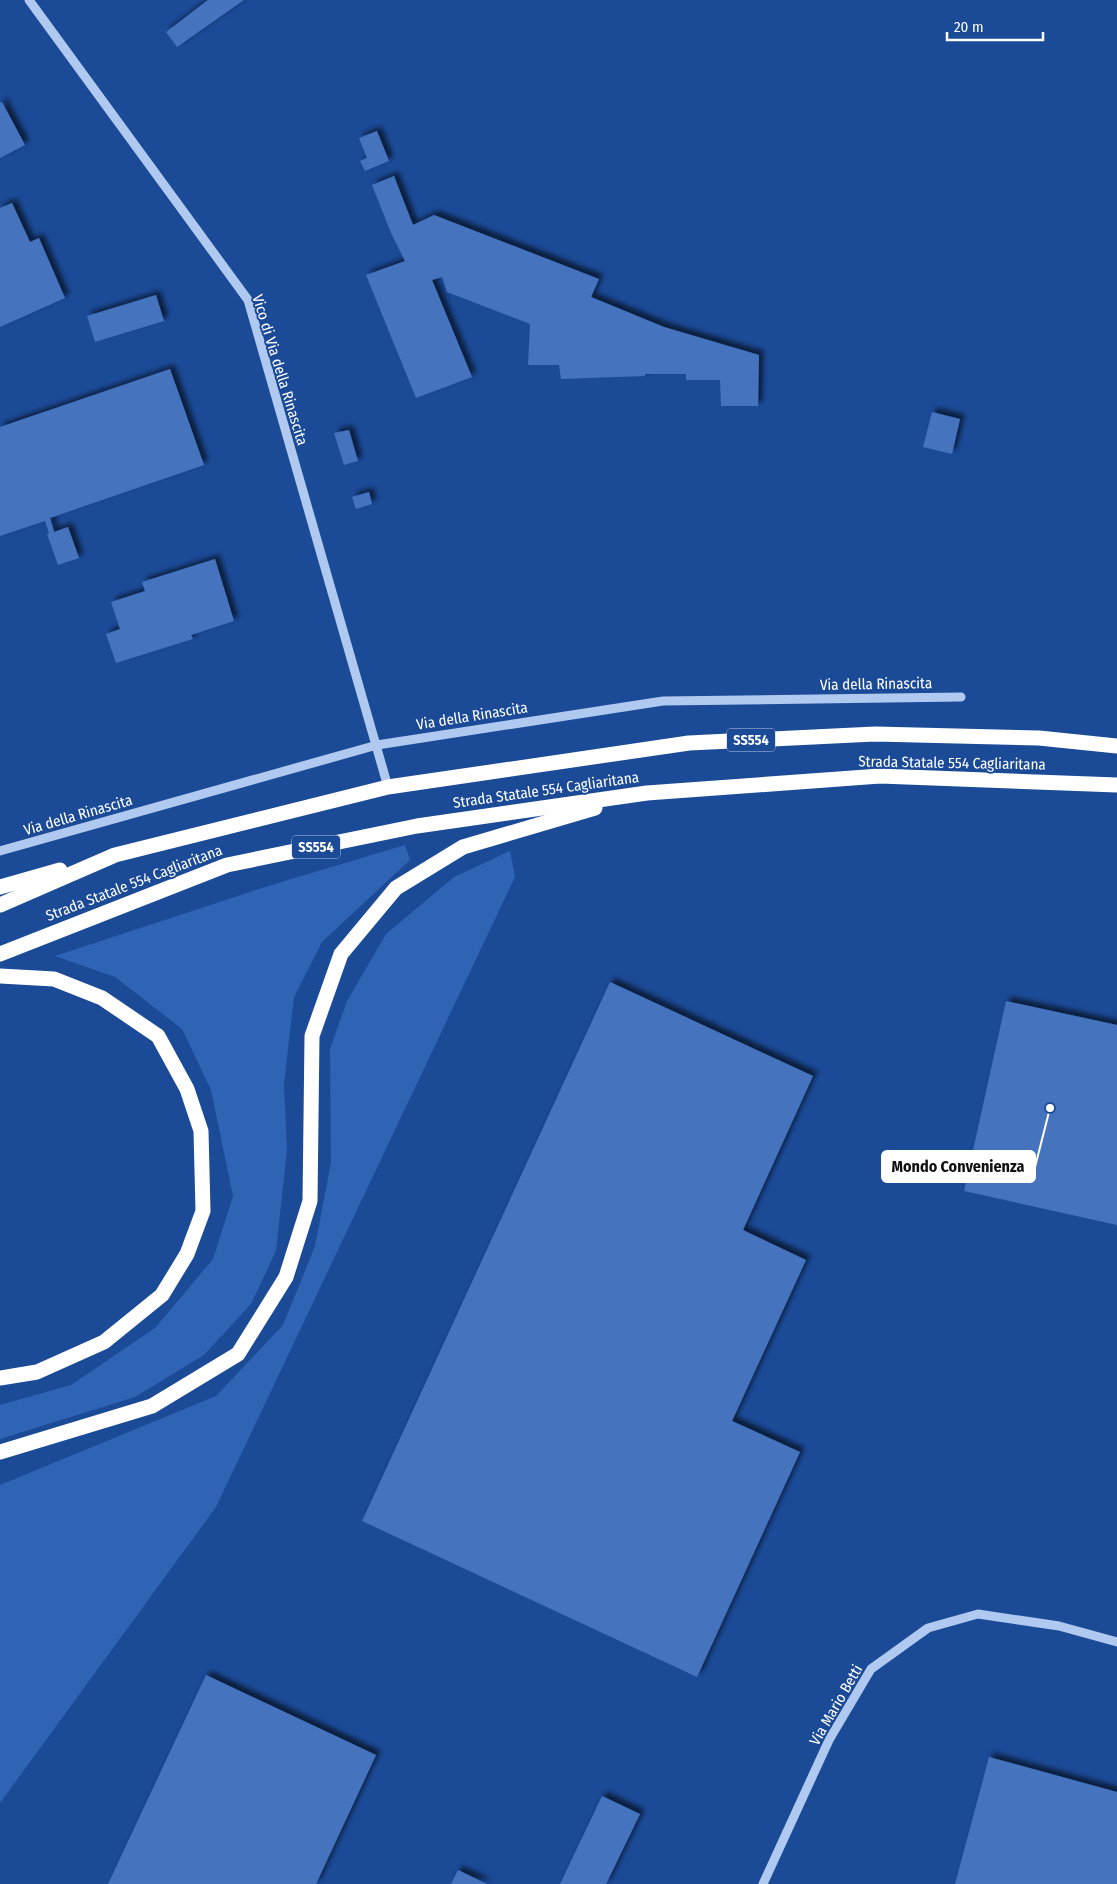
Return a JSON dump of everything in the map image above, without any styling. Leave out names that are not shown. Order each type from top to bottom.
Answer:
[{"type":"highway","name":"Strada Statale 554 Cagliaritana","points":[[0,905],[115,855],[388,787],[689,743],[875,734],[1040,738],[1117,746]]},
{"type":"highway","name":"Strada Statale 554 Cagliaritana","points":[[0,954],[227,865],[417,826],[647,793],[880,776],[1117,785]]},
{"type":"highway","points":[[0,1452],[152,1406],[238,1354],[286,1277],[310,1201],[312,1036],[341,954],[396,888],[463,847],[647,793]]},
{"type":"highway","points":[[0,887],[115,855]]},
{"type":"highway","points":[[0,976],[54,979],[102,998],[158,1036],[187,1089],[201,1131],[203,1211],[186,1254],[162,1295],[104,1342],[37,1372],[0,1378]]},
{"type":"street","name":"Vico di Via della Rinascita","points":[[29,0],[248,300],[388,787]]},
{"type":"street","name":"Via della Rinascita","points":[[0,851],[377,745],[663,700],[961,697]]},
{"type":"street","name":"Via Mario Betti","points":[[763,1884],[829,1740],[871,1669],[928,1628],[978,1614],[1059,1626],[1117,1642]]},
{"type":"shaded area","points":[[405,845],[410,860],[322,942],[294,997],[284,1084],[287,1150],[276,1251],[251,1304],[204,1355],[135,1397],[0,1439],[0,1405],[71,1385],[155,1328],[213,1259],[233,1196],[211,1090],[182,1029],[115,977],[55,956],[268,886]]},
{"type":"shaded area","points":[[510,851],[515,877],[216,1507],[0,1803],[0,1485],[216,1396],[283,1325],[315,1246],[331,1162],[330,1049],[347,1001],[386,934],[454,877]]},
{"type":"building","points":[[208,0],[244,0],[177,47],[166,32]]},
{"type":"building","points":[[2,102],[25,145],[0,158],[0,103]]},
{"type":"building","points":[[377,131],[389,161],[365,171],[360,161],[367,158],[359,138]]},
{"type":"building","points":[[394,176],[413,225],[434,215],[599,279],[591,297],[664,327],[759,355],[758,406],[721,406],[720,380],[686,380],[686,374],[645,374],[645,376],[561,379],[559,365],[528,365],[530,324],[447,292],[442,277],[432,280],[472,377],[416,398],[366,275],[405,261],[391,233],[372,185]]},
{"type":"building","points":[[12,203],[30,242],[39,238],[65,298],[0,327],[0,208]]},
{"type":"building","points":[[156,295],[164,321],[95,342],[87,316]]},
{"type":"building","points":[[170,369],[204,465],[50,518],[54,532],[68,527],[79,558],[58,565],[47,534],[49,533],[45,521],[0,536],[0,427]]},
{"type":"building","points":[[932,412],[960,419],[952,454],[923,447]]},
{"type":"building","points":[[349,430],[358,461],[344,465],[334,433]]},
{"type":"building","points":[[369,492],[372,504],[356,509],[352,497]]},
{"type":"building","points":[[215,559],[234,621],[191,635],[193,639],[116,663],[106,634],[120,629],[111,602],[145,591],[142,582]]},
{"type":"building","points":[[610,982],[813,1076],[743,1230],[806,1260],[732,1421],[800,1452],[697,1677],[362,1521]]},
{"type":"building","points":[[1006,1001],[1117,1025],[1117,1225],[964,1191]]},
{"type":"building","points":[[206,1675],[376,1755],[316,1884],[108,1884]]},
{"type":"building","points":[[989,1757],[1117,1792],[1117,1884],[955,1884]]},
{"type":"building","points":[[602,1796],[640,1814],[606,1884],[560,1884]]},
{"type":"building","points":[[458,1870],[487,1884],[451,1884]]},
{"type":"place","name":"Mondo Convenienza","points":[[1050,1108]]}]
